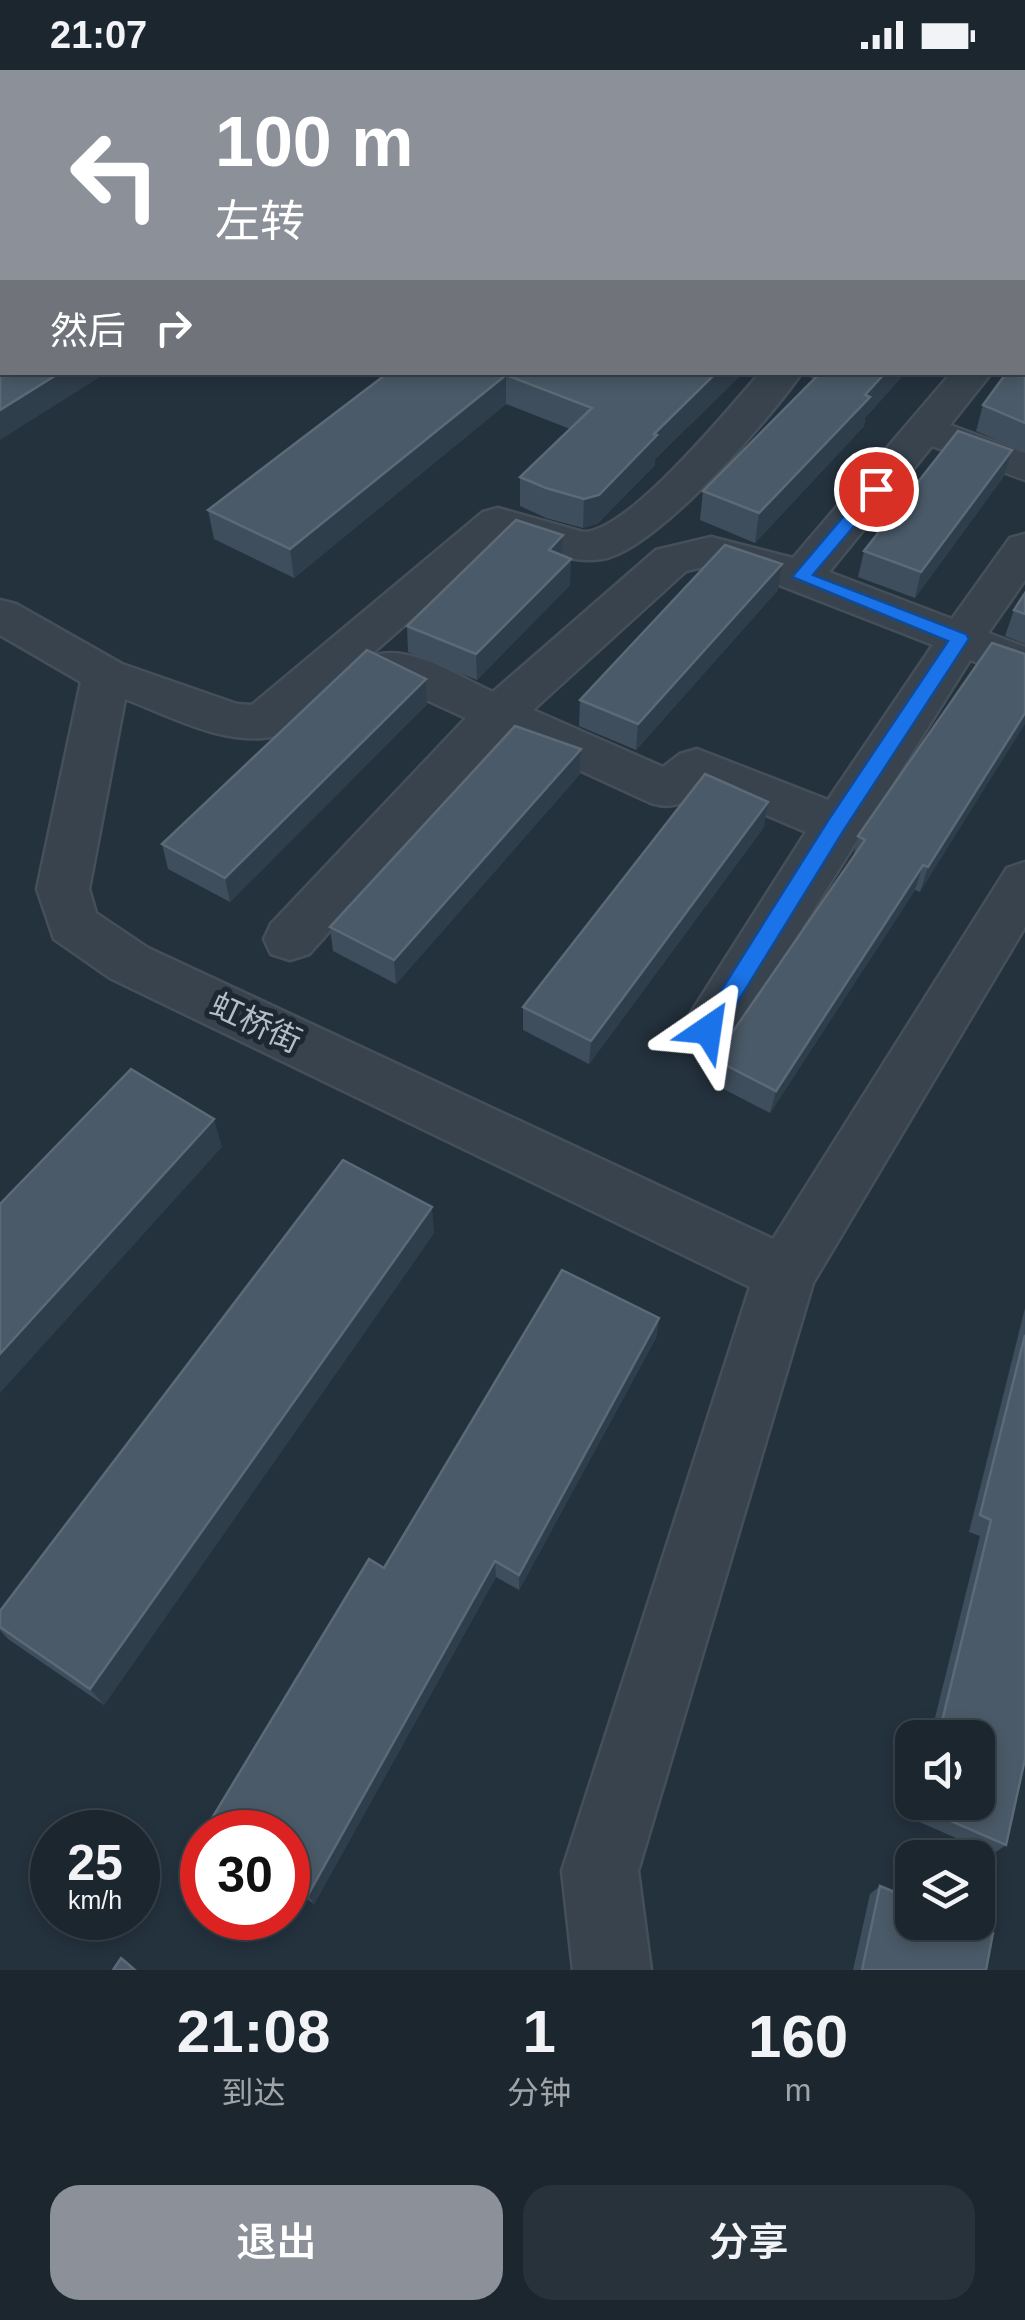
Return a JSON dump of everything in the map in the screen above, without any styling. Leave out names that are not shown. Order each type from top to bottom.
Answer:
[{"type":"street","points":[[6,626],[106,675],[234,720],[262,723],[498,521],[561,543],[608,545],[638,527],[780,375]]},
{"type":"street","points":[[801,577],[970,375]]},
{"type":"street","points":[[926,430],[1025,468]]},
{"type":"street","points":[[708,1030],[836,824],[959,639],[1025,548]]},
{"type":"street","points":[[290,939],[499,714],[670,560],[711,551],[769,565],[1025,664]]},
{"type":"street","points":[[392,666],[668,790],[697,766],[836,824]]},
{"type":"street","name":"虹桥街","points":[[106,675],[63,889],[73,925],[129,963],[785,1274]]},
{"type":"street","points":[[612,1970],[600,1871],[785,1274],[1025,882]]},
{"type":"building","points":[[0,375],[56,375],[0,410]]},
{"type":"building","points":[[385,375],[506,375],[290,549],[208,510]]},
{"type":"building","points":[[506,375],[714,375],[599,495],[584,499],[520,477],[592,408]]},
{"type":"building","points":[[818,375],[883,375],[865,395],[870,397],[759,513],[703,491]]},
{"type":"building","points":[[1005,375],[1025,375],[1025,423],[983,405]]},
{"type":"building","points":[[958,431],[1012,450],[921,572],[864,551]]},
{"type":"building","points":[[516,520],[563,535],[549,550],[571,559],[476,654],[407,626]]},
{"type":"building","points":[[725,545],[782,564],[638,724],[580,700]]},
{"type":"building","points":[[1025,593],[1025,614],[1014,610]]},
{"type":"building","points":[[992,643],[1025,654],[1025,713],[928,867],[923,865],[776,1091],[714,1059],[865,840],[858,836]]},
{"type":"building","points":[[367,650],[426,679],[225,878],[162,844]]},
{"type":"building","points":[[515,726],[581,749],[394,960],[330,927]]},
{"type":"building","points":[[705,774],[768,802],[591,1041],[523,1007]]},
{"type":"building","points":[[131,1069],[214,1119],[0,1354],[0,1204]]},
{"type":"building","points":[[343,1160],[432,1207],[90,1689],[0,1627],[0,1611]]},
{"type":"building","points":[[562,1270],[659,1318],[519,1575],[495,1561],[310,1891],[310,1810],[217,1810],[369,1559],[384,1568]]},
{"type":"building","points":[[1025,1335],[1025,1759],[1006,1845],[949,1820],[995,1820],[995,1720],[942,1720],[991,1520],[980,1515]]},
{"type":"building","points":[[880,1886],[895,1892],[895,1940],[992,1940],[986,1970],[862,1970]]},
{"type":"building","points":[[121,1958],[135,1970],[113,1970]]},
{"type":"route","points":[[708,1030],[836,824],[959,639],[801,577],[876,489]]}]
